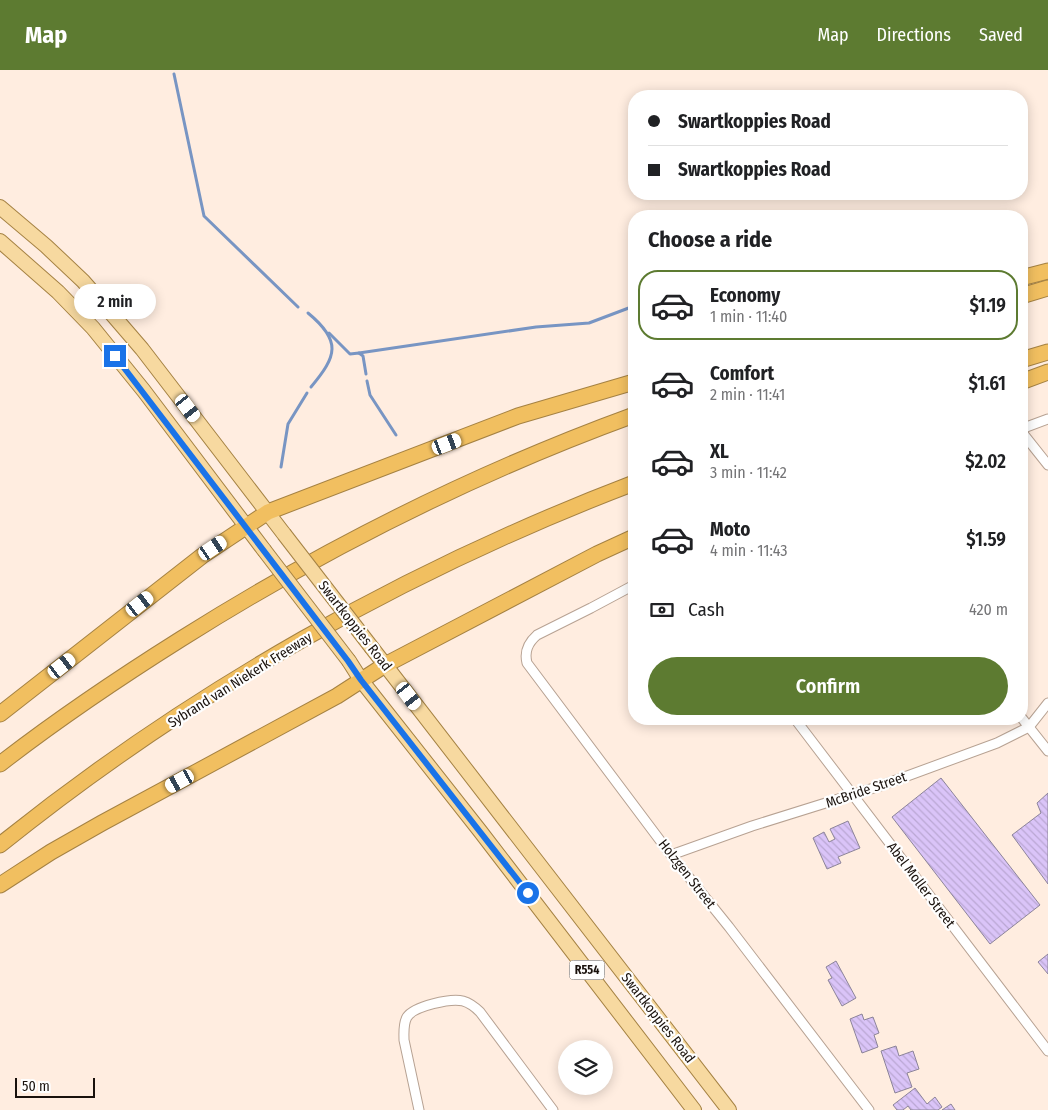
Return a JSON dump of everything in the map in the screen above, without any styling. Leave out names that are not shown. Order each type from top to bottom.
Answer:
[{"type":"highway","points":[[1028,276],[1048,271]]},
{"type":"highway","points":[[1028,294],[1048,288]]},
{"type":"highway","points":[[1028,358],[1048,352]]},
{"type":"highway","points":[[1028,379],[1048,372]]},
{"type":"highway","points":[[0,714],[202,556],[268,512],[518,416],[628,384]]},
{"type":"highway","points":[[0,764],[67,715],[160,652],[253,594],[314,560],[451,491],[546,449],[628,417]]},
{"type":"highway","name":"Sybrand van Niekerk Freeway","points":[[0,845],[108,764],[190,709],[276,655],[402,586],[467,554],[539,521],[628,485]]},
{"type":"highway","points":[[0,884],[102,823],[328,700],[385,665],[597,554],[628,540]]},
{"type":"main road","name":"Swartkoppies Road","points":[[0,207],[82,281],[142,348],[729,1110]]},
{"type":"main road","name":"Swartkoppies Road","points":[[0,241],[58,292],[93,328],[144,391],[361,680],[480,831],[694,1110]]},
{"type":"street","points":[[1028,427],[1048,419]]},
{"type":"street","points":[[1028,439],[1048,465]]},
{"type":"street","name":"Holzgen Street","points":[[628,588],[536,635],[526,648],[525,658],[527,664],[671,855],[729,927],[869,1110]]},
{"type":"street","name":"McBride Street","points":[[671,855],[752,826],[854,794],[973,753],[1016,735],[1029,727],[1048,703]]},
{"type":"street","name":"Abel Moller Street","points":[[799,725],[854,794],[1048,1051]]},
{"type":"street","points":[[1029,727],[1048,751]]},
{"type":"street","points":[[419,1110],[404,1040],[406,1018],[411,1013],[440,1002],[461,1000],[476,1008],[553,1110]]},
{"type":"building","points":[[941,778],[1040,905],[990,944],[892,817]]},
{"type":"building","points":[[1048,793],[1048,884],[1012,835],[1041,813],[1037,803]]},
{"type":"building","points":[[848,821],[860,848],[838,857],[841,863],[827,869],[813,838],[824,832],[829,842],[835,839],[830,829]]},
{"type":"building","points":[[1048,954],[1048,974],[1038,962]]},
{"type":"building","points":[[836,961],[856,998],[842,1006],[828,980],[832,978],[826,967]]},
{"type":"building","points":[[862,1014],[864,1020],[873,1017],[879,1033],[874,1035],[878,1047],[862,1053],[850,1019]]},
{"type":"building","points":[[896,1046],[899,1056],[913,1051],[919,1069],[907,1073],[912,1087],[895,1093],[881,1051]]},
{"type":"building","points":[[915,1088],[927,1104],[935,1097],[942,1107],[938,1110],[911,1110],[908,1106],[903,1110],[897,1110],[893,1105]]},
{"type":"building","points":[[951,1104],[955,1110],[942,1110]]},
{"type":"waterway","points":[[174,74],[204,216],[298,307]]},
{"type":"waterway","points":[[359,353],[536,327],[589,323],[628,308]]},
{"type":"waterway","points":[[308,313],[326,332],[331,341],[332,349],[326,366],[311,387]]},
{"type":"waterway","points":[[329,333],[350,354],[359,353],[363,356],[366,374]]},
{"type":"waterway","points":[[367,381],[370,395],[396,435]]},
{"type":"waterway","points":[[281,467],[288,424],[307,393]]},
{"type":"route","points":[[115,356],[144,391],[361,680],[528,893]]}]
